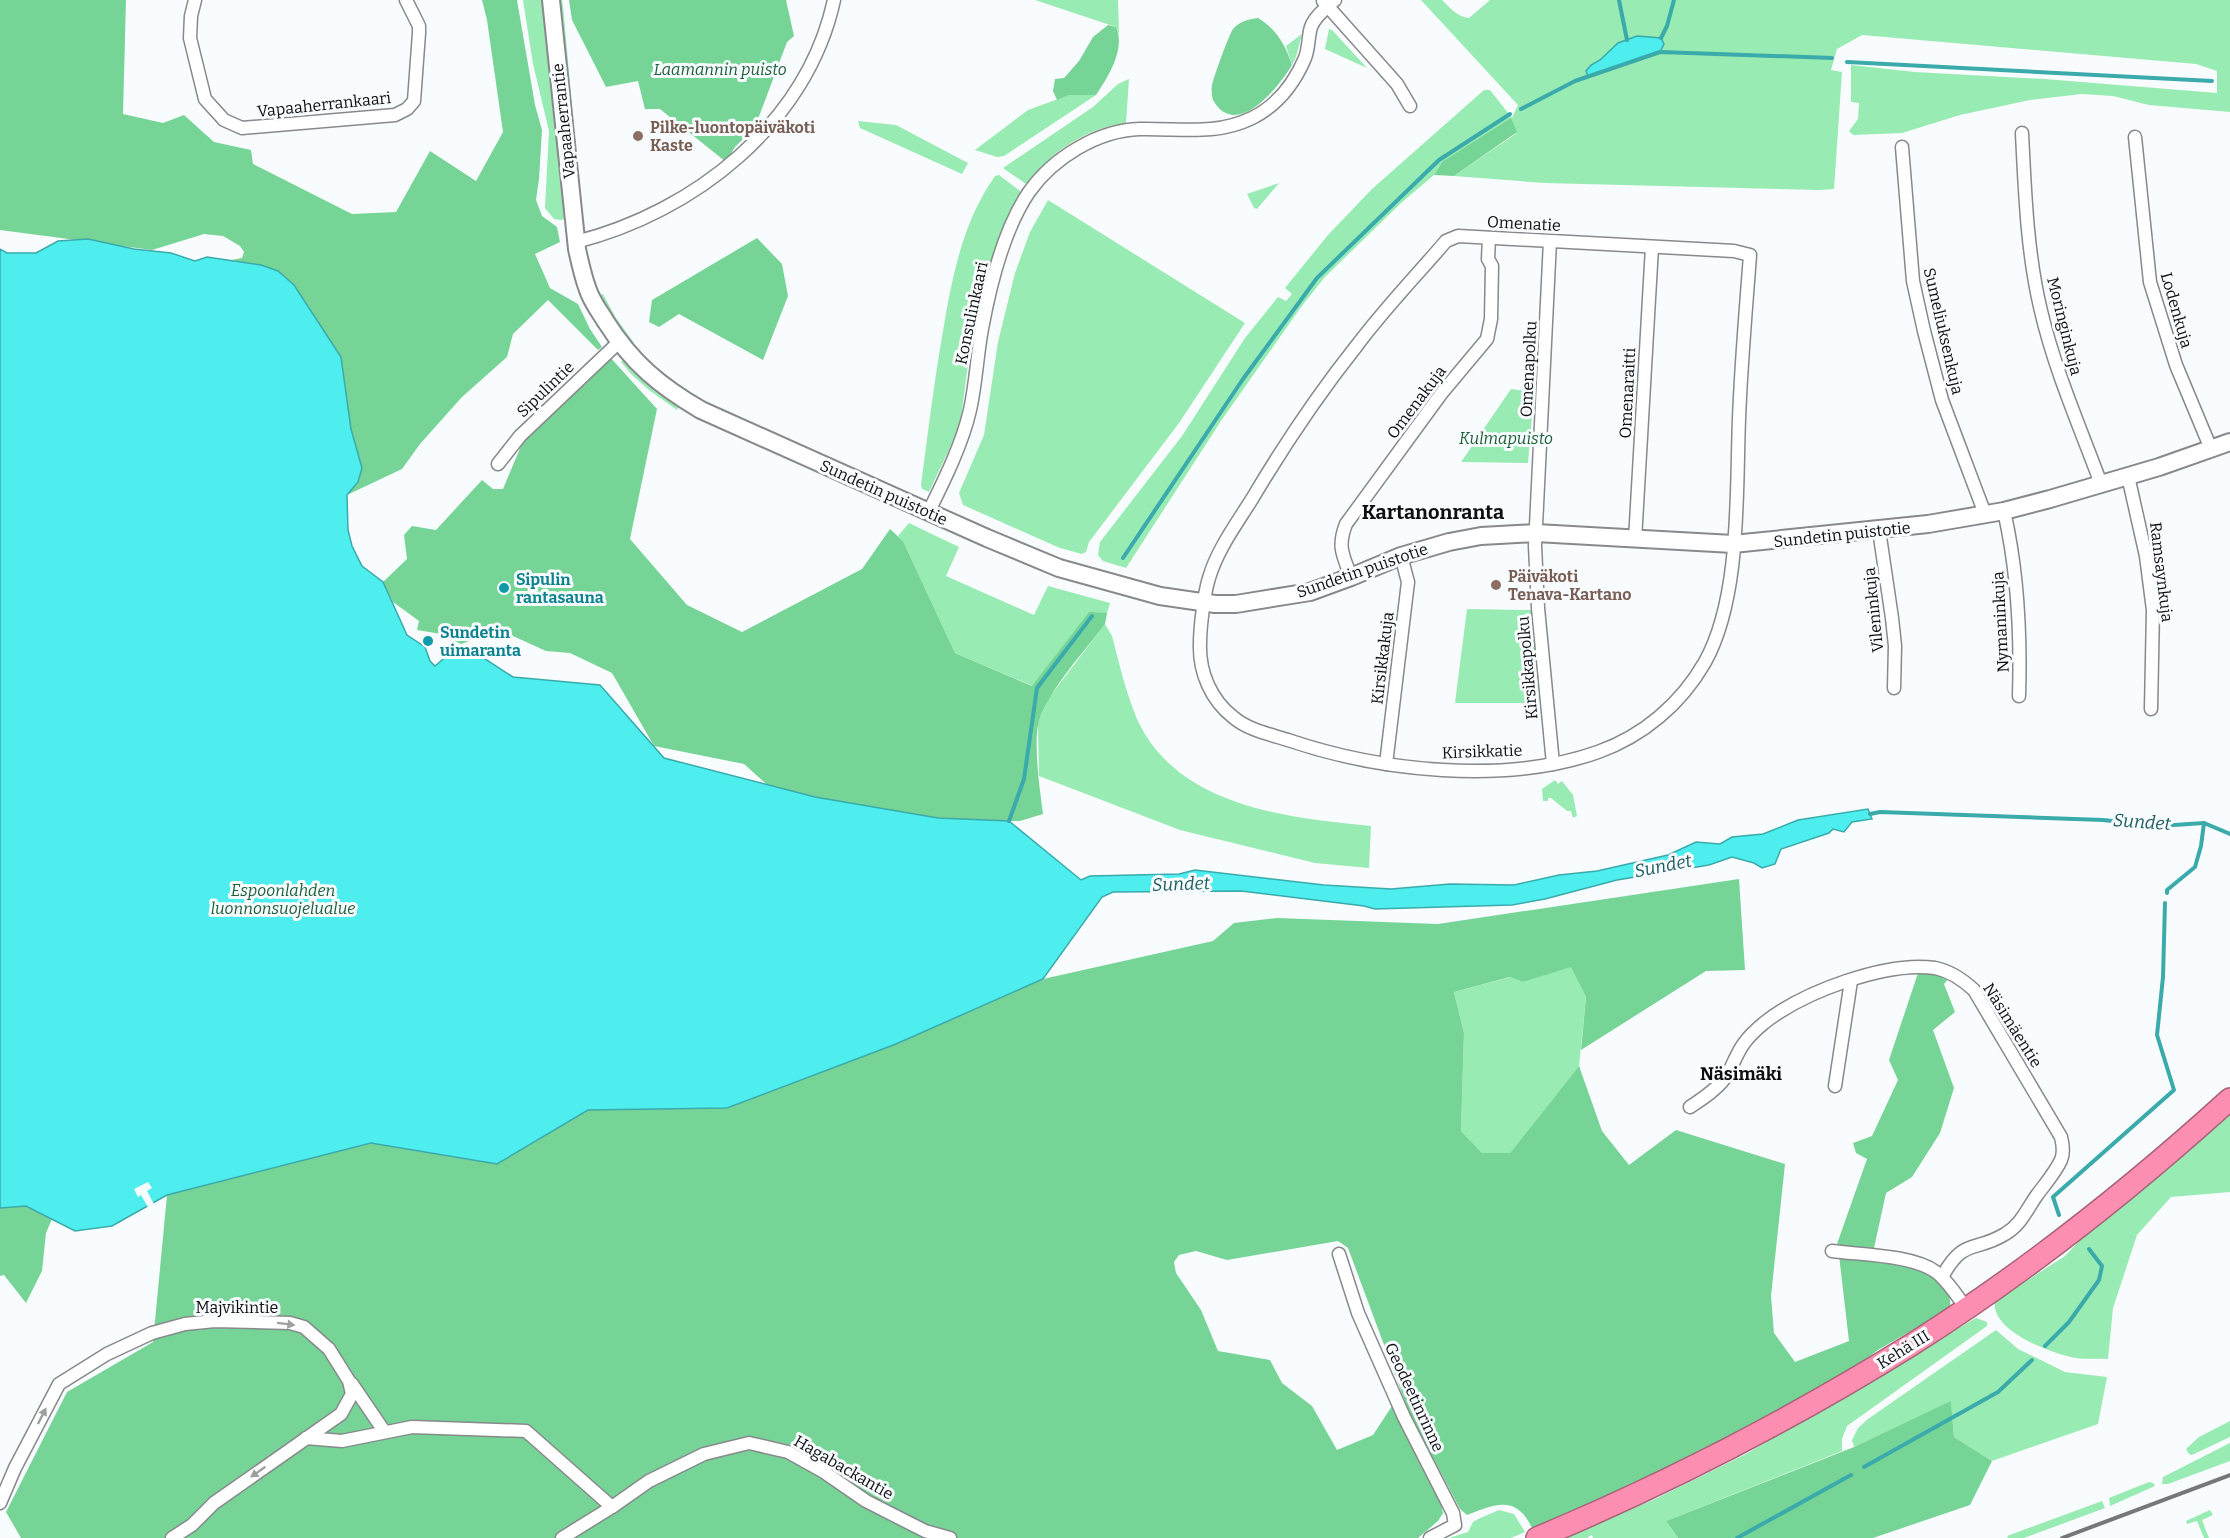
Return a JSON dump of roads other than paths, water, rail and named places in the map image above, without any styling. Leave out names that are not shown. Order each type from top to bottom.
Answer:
[{"type":"highway","name":"Kehä III","points":[[1537,1538],[1707,1460],[1809,1405],[1912,1345],[2044,1253],[2114,1199],[2230,1099]]},
{"type":"street","name":"Vapaaherrankaari","points":[[195,0],[191,16],[190,38],[205,99],[225,120],[242,128],[395,115],[407,109],[414,101],[419,26],[406,0]]},
{"type":"street","name":"Vapaaherrantie","points":[[551,0],[576,242]]},
{"type":"street","points":[[576,242],[641,220],[693,192],[722,172],[752,144],[775,119],[801,82],[822,40],[834,0]]},
{"type":"street","points":[[1329,2],[1397,84],[1410,105]]},
{"type":"street","name":"Konsulinkaari","points":[[929,511],[959,443],[970,411],[982,329],[993,277],[1003,248],[1030,191],[1048,170],[1065,156],[1095,140],[1137,129],[1216,130],[1234,125],[1264,111],[1279,100],[1295,80],[1306,56],[1311,26],[1329,2]]},
{"type":"street","name":"Moringinkuja","points":[[2022,133],[2026,216],[2041,311],[2066,396],[2101,484]]},
{"type":"street","name":"Lodenkuja","points":[[2135,137],[2150,282],[2176,365],[2211,448]]},
{"type":"street","name":"Sumeliuksenkuja","points":[[1902,147],[1913,281],[1924,331],[1942,400],[1985,514]]},
{"type":"street","name":"Omenatie","points":[[1205,604],[1210,575],[1224,546],[1282,449],[1359,342],[1446,242],[1458,236],[1734,251],[1750,255],[1740,392],[1733,544]]},
{"type":"street","name":"Omenakuja","points":[[1351,577],[1342,553],[1340,538],[1346,524],[1437,400],[1487,339],[1491,319],[1492,266],[1488,259],[1489,238]]},
{"type":"street","name":"Omenapolku","points":[[1536,533],[1550,241]]},
{"type":"street","name":"Sundetin puistotie","points":[[576,242],[590,294],[619,342],[655,380],[701,410],[1059,568],[1160,596],[1205,604],[1236,604],[1300,593],[1351,577],[1401,556],[1470,538],[1536,533],[1733,544],[1928,524],[2004,511],[2128,476],[2230,442]]},
{"type":"street","name":"Omenaraitti","points":[[1635,540],[1652,247]]},
{"type":"street","name":"Sipulintie","points":[[498,464],[520,436],[619,342]]},
{"type":"street","name":"Ramsaynkuja","points":[[2128,476],[2146,556],[2153,610],[2151,709]]},
{"type":"street","name":"Nymaninkuja","points":[[2004,511],[2018,585],[2021,646],[2019,696]]},
{"type":"street","name":"Vileninkuja","points":[[1879,530],[1895,646],[1894,687]]},
{"type":"street","name":"Kirsikkapolku","points":[[1536,533],[1538,608],[1554,764]]},
{"type":"street","name":"Kirsikkatie","points":[[1205,604],[1200,646],[1206,683],[1232,716],[1244,725],[1310,748],[1386,764],[1469,770],[1554,764],[1596,753],[1623,742],[1653,723],[1688,687],[1703,666],[1715,642],[1727,604],[1733,544]]},
{"type":"street","name":"Kirsikkakuja","points":[[1386,764],[1408,582],[1401,556]]},
{"type":"street","name":"Näsimäentie","points":[[1690,1107],[1726,1078],[1744,1042],[1765,1022],[1809,996],[1879,970],[1936,968],[1952,973],[1974,990],[2061,1137],[2063,1148],[2062,1158],[2022,1220],[1996,1239],[1967,1248],[1958,1254],[1942,1277]]},
{"type":"street","points":[[1834,1086],[1851,981]]},
{"type":"street","points":[[1832,1251],[1904,1260],[1923,1265],[1942,1277],[1966,1308]]},
{"type":"street","name":"Geodeetinrinne","points":[[1339,1254],[1358,1313],[1404,1418],[1453,1513],[1455,1525],[1430,1538]]},
{"type":"street","name":"Majvikintie","points":[[0,1503],[15,1468],[59,1384],[107,1354],[152,1333],[185,1323],[273,1322],[304,1327],[329,1349],[384,1431]]},
{"type":"street","points":[[172,1538],[192,1526],[214,1503],[341,1414],[352,1394],[349,1381]]},
{"type":"street","points":[[306,1438],[342,1441],[412,1427],[526,1431],[612,1507]]},
{"type":"street","name":"Hagabackantie","points":[[561,1538],[649,1481],[704,1454],[749,1443],[788,1452],[824,1472],[866,1501],[925,1531],[950,1538]]},
{"type":"water","points":[[1637,36],[1661,38],[1664,44],[1660,52],[1588,77],[1586,71],[1591,65],[1600,60],[1618,43]]},
{"type":"water","name":"Espoonlahden luonnonsuojelualue","points":[[88,239],[134,249],[171,253],[195,261],[207,257],[261,265],[278,271],[294,285],[341,357],[351,429],[362,468],[358,482],[347,495],[348,530],[352,546],[362,566],[383,582],[407,635],[425,647],[430,661],[435,666],[449,654],[470,649],[513,677],[600,685],[664,758],[815,797],[938,818],[1009,821],[1081,880],[1090,876],[1179,874],[1195,870],[1324,885],[1391,889],[1450,884],[1514,885],[1559,875],[1597,871],[1668,855],[1696,842],[1720,844],[1732,837],[1763,834],[1798,820],[1868,809],[1872,819],[1852,822],[1844,832],[1833,829],[1829,833],[1781,849],[1775,864],[1762,868],[1754,863],[1732,857],[1709,865],[1617,880],[1545,899],[1512,905],[1375,909],[1241,891],[1113,892],[1102,897],[1043,979],[896,1044],[727,1108],[588,1110],[497,1164],[371,1143],[167,1195],[112,1226],[75,1231],[26,1206],[0,1208],[0,249],[7,253],[36,253],[58,241]]},
{"type":"waterway","points":[[1619,0],[1627,40]]},
{"type":"waterway","points":[[1661,38],[1674,0]]},
{"type":"waterway","points":[[1521,109],[1575,81],[1660,52],[1832,58]]},
{"type":"waterway","points":[[1847,62],[2212,81]]},
{"type":"waterway","points":[[1123,558],[1243,379],[1317,278],[1439,160],[1510,114]]},
{"type":"waterway","points":[[1009,821],[1024,779],[1037,688],[1092,616]]},
{"type":"waterway","name":"Sundet","points":[[1870,814],[1880,812],[2103,820],[2159,826],[2204,823],[2230,834]]},
{"type":"waterway","points":[[2167,893],[2167,890],[2195,867],[2204,823]]},
{"type":"waterway","points":[[2059,1215],[2053,1197],[2174,1090],[2157,1035],[2163,977],[2165,903]]},
{"type":"waterway","points":[[2045,1346],[2069,1322],[2099,1280],[2102,1266],[2089,1249]]},
{"type":"waterway","points":[[1864,1467],[1998,1392],[2032,1360]]},
{"type":"waterway","points":[[1737,1538],[1851,1475]]},
{"type":"railway","points":[[2062,1538],[2230,1475]]},
{"type":"place","name":"Pilke-luontopäiväkoti Kaste","points":[[638,136]]},
{"type":"place","name":"Päiväkoti Tenava-Kartano","points":[[1496,585]]},
{"type":"place","name":"Sipulin rantasauna","points":[[504,588]]},
{"type":"place","name":"Sundetin uimaranta","points":[[428,641]]},
{"type":"district","name":"Kartanonranta","points":[[1433,512]]},
{"type":"district","name":"Näsimäki","points":[[1741,1074]]},
{"type":"park label","name":"Laamannin puisto","points":[[720,69]]},
{"type":"park label","name":"Kulmapuisto","points":[[1506,438]]}]
